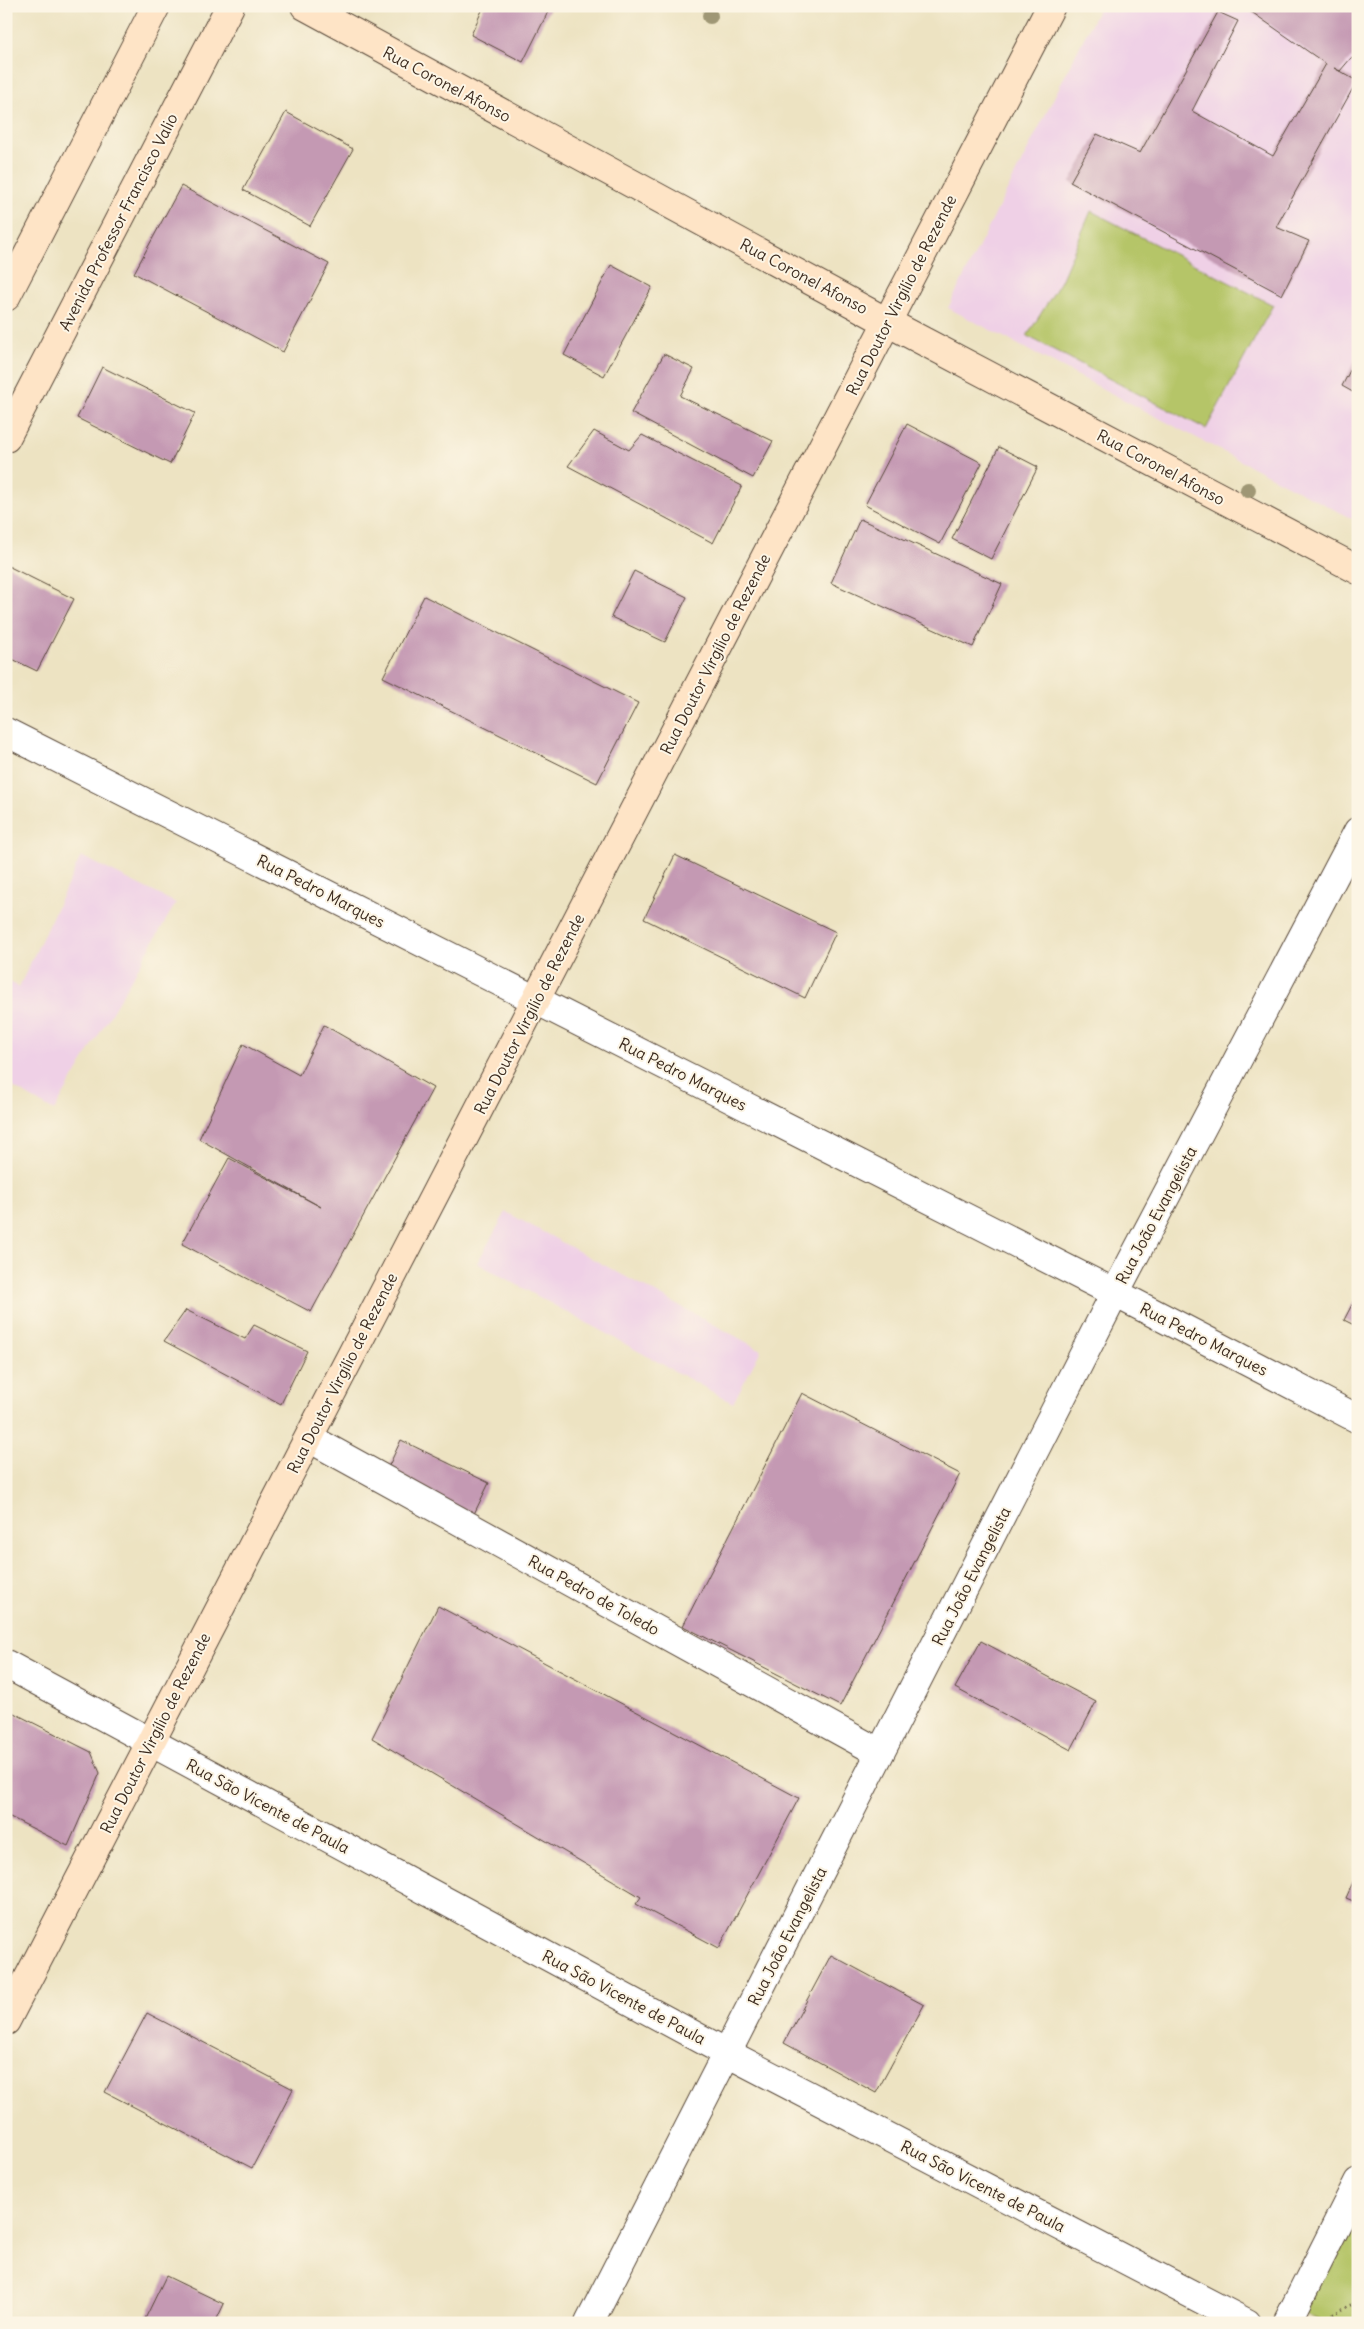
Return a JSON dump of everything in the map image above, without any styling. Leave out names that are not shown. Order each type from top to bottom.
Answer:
[{"type":"main road","points":[[6,297],[156,6]]},
{"type":"main road","name":"Avenida Professor Francisco Valio","points":[[6,438],[230,6]]},
{"type":"main road","name":"Rua Coronel Afonso","points":[[305,6],[887,322],[1358,570]]},
{"type":"main road","name":"Rua Doutor Virgílio de Rezende","points":[[6,2021],[1051,6]]},
{"type":"street","name":"Rua Pedro Marques","points":[[6,732],[1116,1293],[1358,1419]]},
{"type":"street","name":"Rua João Evangelista","points":[[589,2323],[1116,1293],[1358,831]]},
{"type":"street","name":"Rua Pedro de Toledo","points":[[308,1438],[880,1753]]},
{"type":"street","name":"Rua São Vicente de Paula","points":[[6,1664],[727,2053],[1247,2323]]},
{"type":"street","points":[[1287,2323],[1358,2182]]},
{"type":"shaded area","points":[[1100,6],[1358,6],[1358,522],[948,308]]},
{"type":"shaded area","points":[[81,856],[176,903],[54,1111],[6,1083],[6,980],[19,987]]},
{"type":"shaded area","points":[[506,1212],[761,1350],[733,1403],[477,1263]]},
{"type":"green space","points":[[1091,211],[1273,305],[1206,429],[1027,336],[1061,281]]},
{"type":"green space","points":[[1358,2190],[1358,2323],[1326,2323],[1296,2308]]},
{"type":"building","points":[[484,6],[551,6],[523,62],[471,35]]},
{"type":"building","points":[[1243,6],[1358,6],[1358,62],[1351,58],[1340,71],[1334,68],[1357,81],[1276,227],[1309,241],[1282,295],[1070,182],[1097,134],[1140,153],[1218,12],[1238,21],[1192,111],[1273,156],[1326,64]]},
{"type":"building","points":[[286,112],[353,149],[310,226],[243,190]]},
{"type":"building","points":[[181,186],[329,264],[283,352],[134,273]]},
{"type":"building","points":[[611,265],[652,287],[604,376],[564,355]]},
{"type":"building","points":[[664,354],[694,369],[680,396],[773,441],[753,478],[631,413]]},
{"type":"building","points":[[1358,355],[1358,395],[1342,386]]},
{"type":"building","points":[[102,367],[195,413],[170,464],[77,418]]},
{"type":"building","points":[[907,424],[982,463],[940,544],[865,505]]},
{"type":"building","points":[[594,431],[629,450],[642,435],[742,486],[713,543],[568,466]]},
{"type":"building","points":[[999,447],[1038,467],[991,559],[952,539]]},
{"type":"building","points":[[860,519],[1002,584],[973,647],[831,583]]},
{"type":"building","points":[[6,565],[74,599],[37,671],[6,656]]},
{"type":"building","points":[[634,571],[687,597],[665,642],[611,617]]},
{"type":"building","points":[[424,596],[638,703],[597,783],[383,677]]},
{"type":"building","points":[[675,855],[836,932],[805,998],[644,919]]},
{"type":"building","points":[[324,1025],[433,1088],[311,1312],[182,1244],[229,1158],[321,1207],[199,1139],[243,1044],[299,1075]]},
{"type":"building","points":[[1358,1293],[1358,1327],[1344,1320]]},
{"type":"building","points":[[186,1310],[245,1339],[254,1325],[307,1351],[281,1404],[164,1341]]},
{"type":"building","points":[[802,1393],[960,1474],[840,1706],[683,1626]]},
{"type":"building","points":[[401,1440],[489,1483],[473,1516],[386,1472]]},
{"type":"building","points":[[438,1606],[799,1798],[719,1948],[636,1904],[641,1897],[372,1738]]},
{"type":"building","points":[[981,1641],[1096,1702],[1071,1750],[955,1688]]},
{"type":"building","points":[[6,1709],[91,1752],[100,1773],[68,1846],[6,1815]]},
{"type":"building","points":[[1358,1871],[1358,1903],[1346,1898]]},
{"type":"building","points":[[831,1955],[924,2005],[876,2093],[784,2043]]},
{"type":"building","points":[[147,2013],[293,2089],[252,2168],[105,2092]]},
{"type":"building","points":[[166,2276],[224,2304],[215,2323],[143,2323]]}]
